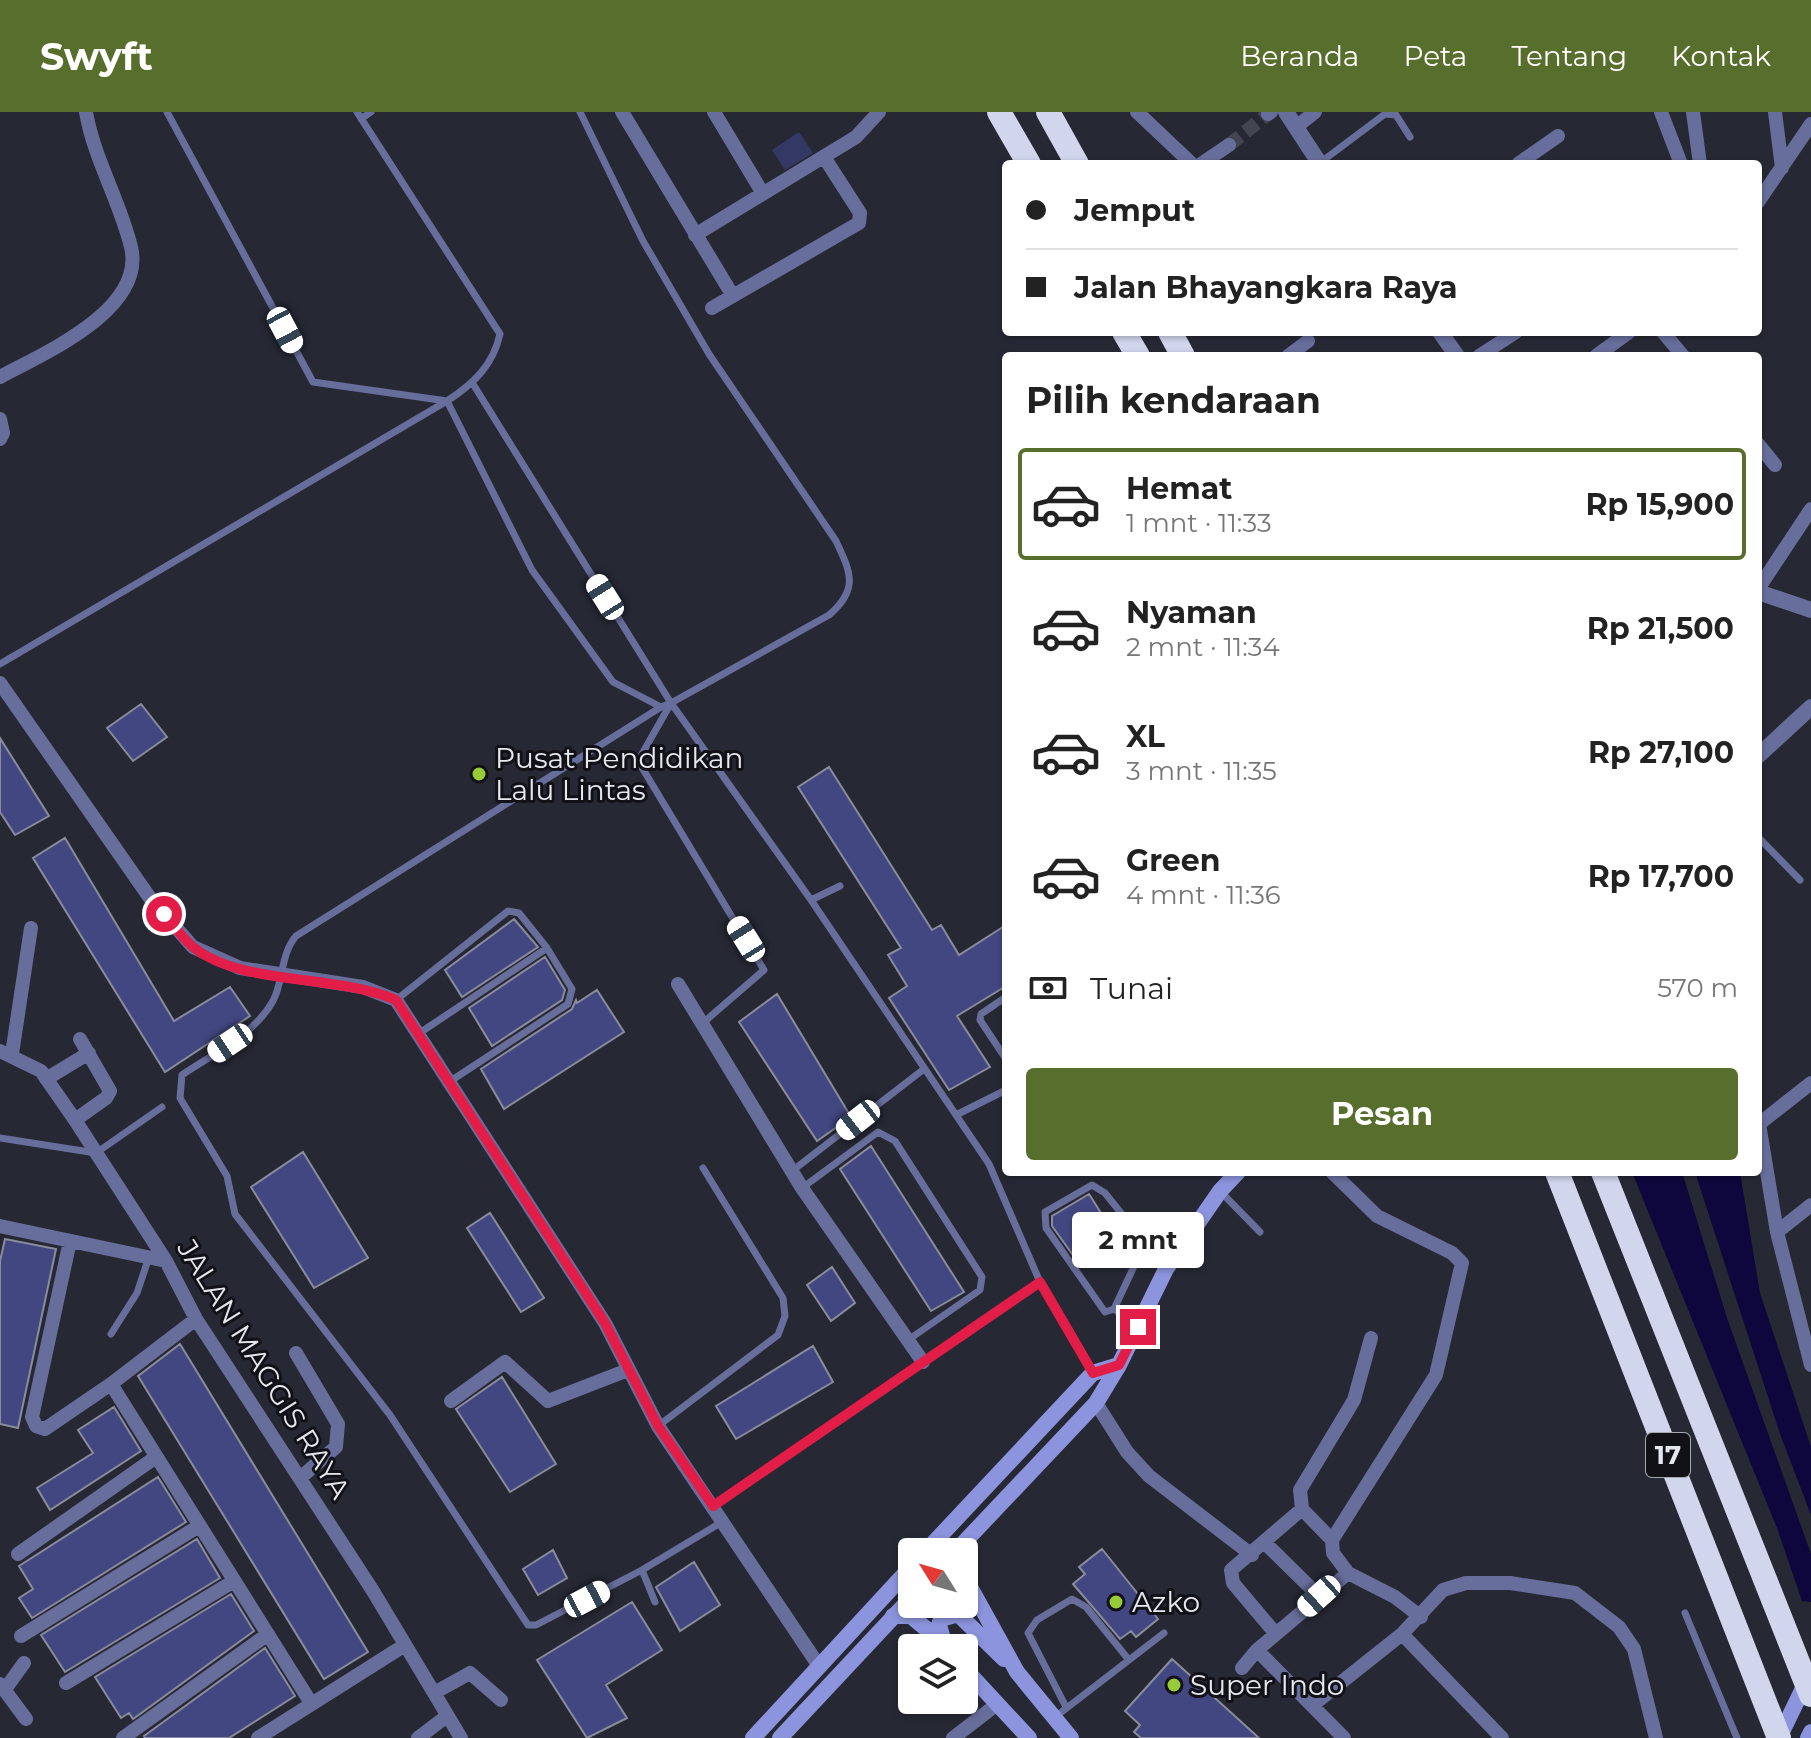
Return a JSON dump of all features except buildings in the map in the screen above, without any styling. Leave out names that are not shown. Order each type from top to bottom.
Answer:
[{"type":"highway","points":[[999,112],[1027,160]]},
{"type":"highway","points":[[1048,112],[1075,160]]},
{"type":"highway","name":"17","points":[[1559,1176],[1779,1738]]},
{"type":"highway","name":"17","points":[[1605,1176],[1811,1695]]},
{"type":"main road","points":[[968,1538],[1096,1403],[1119,1365],[1166,1269],[1220,1191],[1234,1176]]},
{"type":"main road","points":[[938,1538],[1093,1373],[1119,1365]]},
{"type":"main road","points":[[753,1738],[898,1581]]},
{"type":"main road","points":[[893,1586],[898,1585]]},
{"type":"main road","points":[[978,1608],[1017,1672],[1053,1720],[1071,1738]]},
{"type":"main road","points":[[780,1738],[898,1611]]},
{"type":"main road","points":[[942,1634],[941,1619],[958,1614],[1017,1672]]},
{"type":"main road","points":[[893,1616],[911,1616],[931,1634]]},
{"type":"main road","points":[[1779,1738],[1811,1671]]},
{"type":"main road","points":[[978,1684],[1029,1738]]},
{"type":"main road","points":[[1808,1738],[1811,1732]]},
{"type":"street","points":[[0,377],[105,314],[124,287],[132,249],[86,112]]},
{"type":"street","points":[[622,112],[733,296]]},
{"type":"street","points":[[714,112],[762,192]]},
{"type":"street","points":[[695,235],[856,137],[879,112]]},
{"type":"street","points":[[1137,112],[1188,160]]},
{"type":"street","points":[[1286,112],[1317,160]]},
{"type":"street","points":[[1296,127],[1315,112]]},
{"type":"street","points":[[1661,112],[1679,160]]},
{"type":"street","points":[[1693,112],[1699,160]]},
{"type":"street","points":[[1775,112],[1782,168]]},
{"type":"street","points":[[1762,196],[1811,124]]},
{"type":"street","points":[[1538,158],[1558,136]]},
{"type":"street","points":[[1207,160],[1229,145]]},
{"type":"street","points":[[712,308],[859,223],[860,213],[824,157]]},
{"type":"street","points":[[1485,352],[1510,336]]},
{"type":"street","points":[[1602,352],[1624,336]]},
{"type":"street","points":[[1666,336],[1680,352]]},
{"type":"street","points":[[1293,352],[1308,341]]},
{"type":"street","points":[[0,419],[3,433],[0,439]]},
{"type":"street","points":[[1762,449],[1775,465]]},
{"type":"street","points":[[1762,584],[1811,509]]},
{"type":"street","points":[[1762,592],[1811,610]]},
{"type":"street","points":[[0,683],[150,898],[193,947],[224,964],[363,987],[396,1000],[605,1323],[658,1426],[819,1666]]},
{"type":"street","points":[[1762,752],[1811,707]]},
{"type":"street","points":[[6,1052],[31,928]]},
{"type":"street","points":[[678,984],[704,1022],[802,1188],[923,1362]]},
{"type":"street","points":[[75,1120],[109,1095],[80,1039]]},
{"type":"street","name":"JALAN MAGGIS RAYA","points":[[6,1052],[31,1063],[75,1120],[166,1261],[196,1319],[300,1478],[461,1738]]},
{"type":"street","points":[[46,1079],[89,1053]]},
{"type":"street","points":[[1762,1122],[1811,1083]]},
{"type":"street","points":[[1762,1142],[1777,1232],[1806,1330],[1811,1365]]},
{"type":"street","points":[[1336,1176],[1377,1216],[1452,1253],[1462,1263],[1436,1375],[1332,1540],[1333,1553],[1348,1573],[1395,1597],[1421,1617]]},
{"type":"street","points":[[1777,1232],[1811,1205]]},
{"type":"street","points":[[0,1226],[166,1261]]},
{"type":"street","points":[[70,1241],[33,1422],[45,1429],[111,1384],[196,1319]]},
{"type":"street","points":[[1332,1540],[1302,1509],[1300,1490],[1354,1400],[1371,1338]]},
{"type":"street","points":[[296,1353],[338,1424],[336,1447],[300,1478]]},
{"type":"street","points":[[451,1401],[505,1362],[548,1401],[628,1370]]},
{"type":"street","points":[[111,1384],[311,1703]]},
{"type":"street","points":[[1096,1403],[1127,1452],[1149,1476],[1252,1555]]},
{"type":"street","points":[[18,1554],[156,1457]]},
{"type":"street","points":[[1276,1634],[1230,1577],[1231,1570],[1302,1509]]},
{"type":"street","points":[[21,1636],[199,1526]]},
{"type":"street","points":[[1265,1543],[1319,1596]]},
{"type":"street","points":[[1242,1668],[1257,1650],[1348,1573]]},
{"type":"street","points":[[66,1683],[234,1581]]},
{"type":"street","points":[[1314,1704],[1402,1634],[1443,1590],[1466,1583],[1510,1583],[1575,1593],[1619,1627],[1634,1649],[1656,1738]]},
{"type":"street","points":[[123,1738],[268,1634]]},
{"type":"street","points":[[1402,1634],[1502,1738]]},
{"type":"street","points":[[258,1738],[405,1645]]},
{"type":"street","points":[[1257,1650],[1314,1704],[1344,1738]]},
{"type":"street","points":[[24,1663],[3,1686],[26,1719]]},
{"type":"street","points":[[434,1693],[470,1673],[501,1700]]},
{"type":"street","points":[[953,1738],[996,1705]]},
{"type":"street","points":[[418,1738],[447,1716]]},
{"type":"lane","points":[[167,112],[313,382],[447,401]]},
{"type":"lane","points":[[0,664],[447,401],[473,384],[496,354],[500,334],[495,322],[359,115],[371,112]]},
{"type":"lane","points":[[580,112],[643,241],[702,342],[836,541],[851,573],[845,600],[829,615],[661,707],[321,917],[290,943],[274,999],[254,1026],[182,1075],[180,1098],[227,1176],[235,1214],[390,1415],[528,1625],[536,1625],[642,1570],[724,1521]]},
{"type":"lane","points":[[1324,160],[1385,114],[1396,115],[1410,137]]},
{"type":"lane","points":[[473,384],[671,703],[811,900],[989,1164],[1040,1282],[1093,1373]]},
{"type":"lane","points":[[447,401],[532,570],[613,682],[661,707]]},
{"type":"lane","points":[[671,703],[639,764],[764,970],[704,1022]]},
{"type":"lane","points":[[1762,841],[1800,880]]},
{"type":"lane","points":[[811,900],[840,886]]},
{"type":"lane","points":[[396,1000],[508,911],[519,913],[547,948],[572,989],[568,1004],[449,1082]]},
{"type":"lane","points":[[418,1034],[547,948]]},
{"type":"lane","points":[[1002,1000],[981,1014],[980,1020],[1002,1053]]},
{"type":"lane","points":[[792,1171],[924,1069]]},
{"type":"lane","points":[[956,1115],[1002,1092]]},
{"type":"lane","points":[[0,1138],[96,1153],[162,1107]]},
{"type":"lane","points":[[802,1188],[878,1132],[895,1141],[982,1277],[980,1290],[908,1340]]},
{"type":"lane","points":[[658,1426],[778,1335],[785,1316],[783,1298],[703,1168]]},
{"type":"lane","points":[[1145,1243],[1114,1309],[1105,1312],[1046,1228],[1045,1212],[1092,1185],[1105,1193],[1166,1269]]},
{"type":"lane","points":[[1220,1191],[1260,1232]]},
{"type":"lane","points":[[111,1334],[137,1293],[149,1257]]},
{"type":"lane","points":[[713,1506],[1040,1282]]},
{"type":"lane","points":[[1114,1309],[1138,1327]]},
{"type":"lane","points":[[642,1570],[655,1602]]},
{"type":"lane","points":[[1066,1707],[1028,1633],[1037,1620],[1072,1599],[1086,1607],[1129,1660]]},
{"type":"lane","points":[[1685,1613],[1737,1738]]},
{"type":"lane","points":[[1053,1720],[1164,1633]]},
{"type":"shaded area","points":[[799,132],[813,153],[785,170],[772,150]]},
{"type":"shaded area","points":[[1634,1176],[1683,1176],[1727,1318],[1811,1554],[1811,1602],[1802,1601],[1777,1528]]},
{"type":"shaded area","points":[[1696,1176],[1741,1176],[1760,1293],[1811,1447],[1811,1515],[1780,1434]]},
{"type":"tunnel","points":[[1229,145],[1268,114]]},
{"type":"place","name":"Pusat Pendidikan Lalu Lintas","points":[[479,774]]},
{"type":"place","name":"Azko","points":[[1116,1602]]},
{"type":"place","name":"Super Indo","points":[[1174,1685]]},
{"type":"route","points":[[164,914],[193,947],[224,964],[363,987],[396,1000],[605,1323],[658,1426],[713,1506],[1040,1282],[1093,1373],[1119,1365],[1138,1327]]}]
